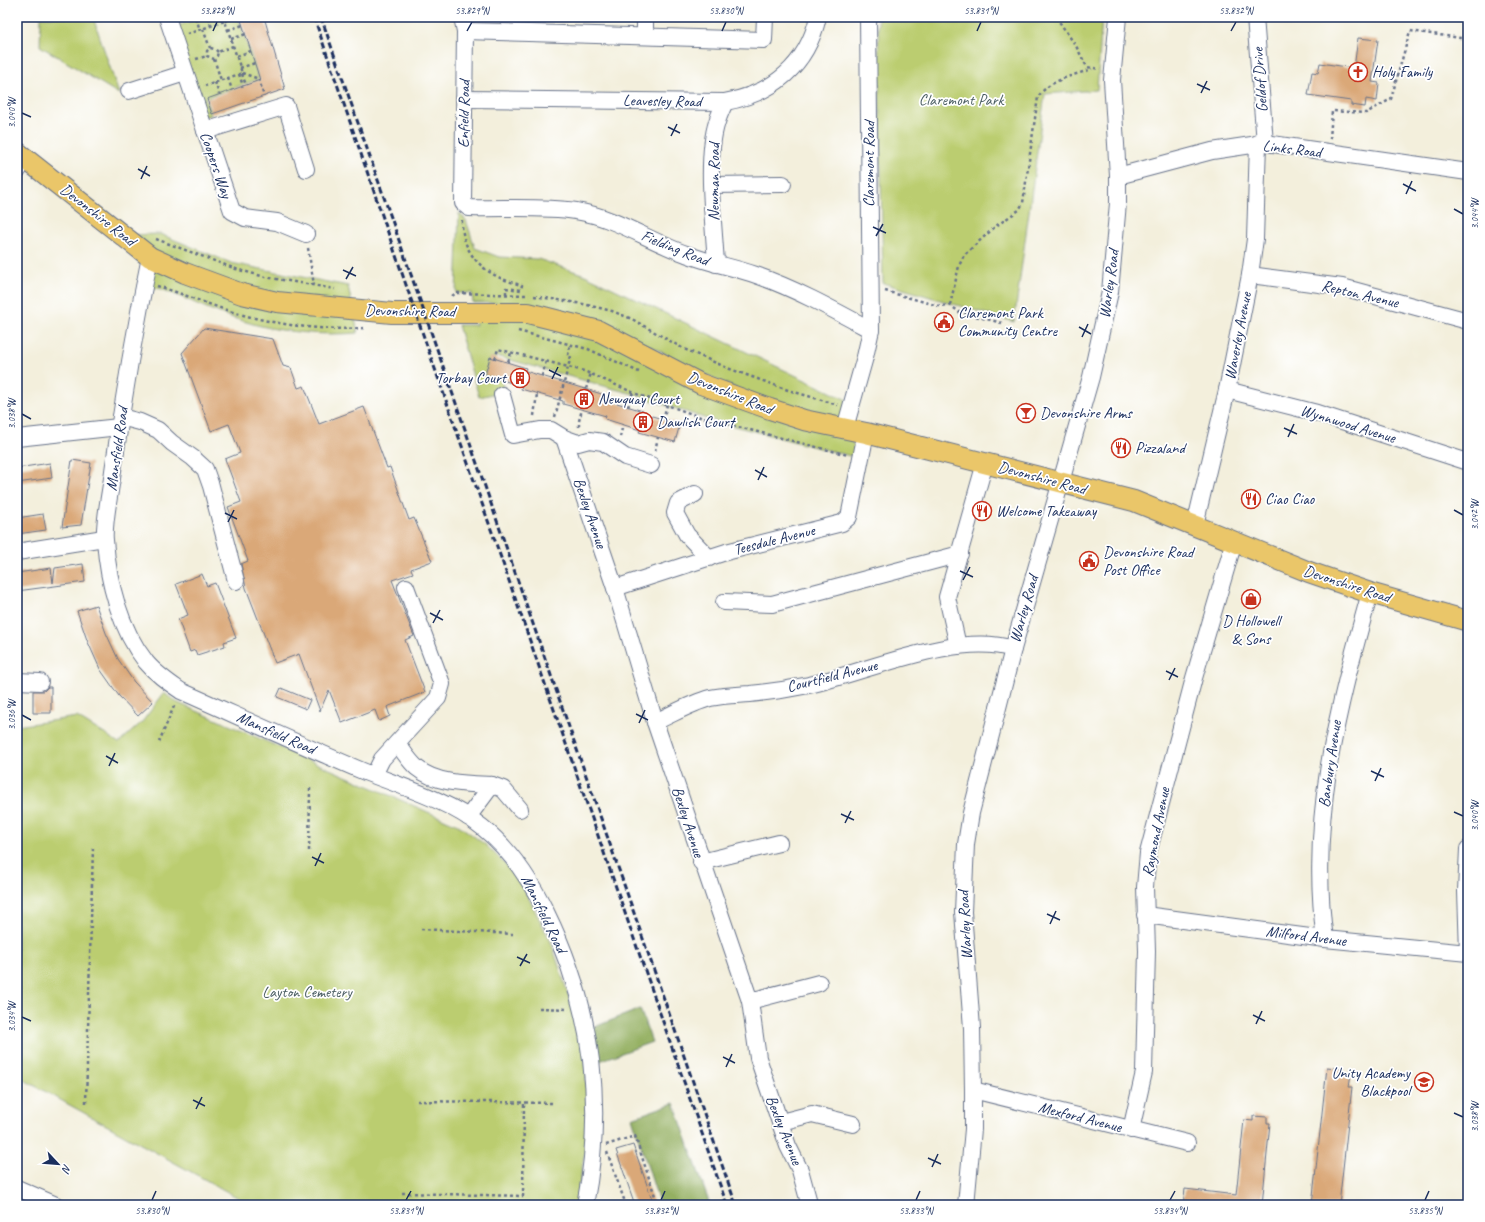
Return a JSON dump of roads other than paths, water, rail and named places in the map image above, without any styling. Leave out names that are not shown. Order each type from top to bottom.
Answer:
[{"type":"main road","name":"Devonshire Road","points":[[20,161],[151,247],[185,273],[235,292],[277,302],[392,313],[528,313],[599,331],[701,384],[804,420],[866,433],[1134,502],[1195,525],[1299,569],[1370,593],[1468,621]]},
{"type":"street","name":"Coopers Way","points":[[166,17],[232,211],[245,218],[277,222],[306,234]]},
{"type":"street","points":[[645,17],[645,36]]},
{"type":"street","points":[[463,24],[645,36],[764,40],[765,17]]},
{"type":"street","name":"Leavesley Road","points":[[464,99],[725,102],[743,99],[760,92],[787,74],[808,46],[818,17]]},
{"type":"street","name":"Claremont Road","points":[[845,428],[871,330],[868,17]]},
{"type":"street","name":"Warley Road","points":[[966,1205],[971,1155],[973,1090],[972,1028],[963,912],[966,844],[971,813],[1013,649],[1091,377],[1103,326],[1113,264],[1118,176],[1113,70],[1118,17]]},
{"type":"street","name":"Geldof Drive","points":[[1255,17],[1262,143]]},
{"type":"street","name":"Enfield Road","points":[[463,24],[466,206]]},
{"type":"street","points":[[129,91],[185,73]]},
{"type":"street","name":"Newman Road","points":[[716,264],[712,185],[713,141],[716,122],[725,102]]},
{"type":"street","points":[[205,131],[286,106],[306,169]]},
{"type":"street","name":"Links Road","points":[[1118,176],[1212,151],[1262,143],[1468,172]]},
{"type":"street","name":"Waverley Avenue","points":[[1195,525],[1227,390],[1250,275],[1262,143]]},
{"type":"street","points":[[712,185],[783,184]]},
{"type":"street","name":"Fielding Road","points":[[466,206],[552,210],[588,214],[625,227],[686,254],[756,275],[786,287],[828,306],[871,330]]},
{"type":"street","name":"Mansfield Road","points":[[151,247],[120,422],[104,538],[108,567],[123,620],[134,643],[146,662],[162,678],[181,691],[459,811],[503,845],[523,870],[534,888],[554,928],[573,976],[591,1053],[600,1141],[585,1205]]},
{"type":"street","name":"Repton Avenue","points":[[1250,275],[1342,287],[1468,321]]},
{"type":"street","name":"Wynnwood Avenue","points":[[1227,390],[1317,413],[1468,462]]},
{"type":"street","points":[[502,395],[513,435],[552,433],[578,443],[589,440],[603,442],[626,456],[651,466]]},
{"type":"street","points":[[17,438],[120,422],[140,422],[158,430],[172,443],[194,458],[205,469],[212,486],[236,581]]},
{"type":"street","name":"Bexley Avenue","points":[[552,433],[615,588],[654,722],[750,1001],[758,1058],[788,1146],[800,1170],[808,1199],[808,1205]]},
{"type":"street","name":"Teesdale Avenue","points":[[615,588],[709,558],[842,523],[849,517],[866,433]]},
{"type":"street","points":[[958,646],[947,597],[985,463]]},
{"type":"street","points":[[695,494],[678,503],[675,513],[687,535],[709,558]]},
{"type":"street","points":[[17,552],[104,538]]},
{"type":"street","name":"Raymond Avenue","points":[[1131,1130],[1144,1072],[1146,1002],[1145,887],[1148,853],[1158,809],[1194,678],[1234,542]]},
{"type":"street","points":[[724,602],[772,604],[960,554]]},
{"type":"street","points":[[374,775],[382,759],[438,698],[442,684],[406,587]]},
{"type":"street","name":"Banbury Avenue","points":[[1325,939],[1320,905],[1319,870],[1326,784],[1340,703],[1370,593]]},
{"type":"street","name":"Courtfield Avenue","points":[[654,722],[711,698],[767,692],[811,684],[896,660],[958,646],[976,644],[1000,645],[1013,649]]},
{"type":"street","points":[[17,681],[40,682]]},
{"type":"street","points":[[397,743],[415,767],[421,771],[442,780],[492,785],[503,789],[520,809]]},
{"type":"street","points":[[468,817],[492,785]]},
{"type":"street","points":[[701,862],[779,843]]},
{"type":"street","points":[[1468,849],[1466,891],[1468,953]]},
{"type":"street","name":"Milford Avenue","points":[[1145,915],[1325,939],[1468,953]]},
{"type":"street","points":[[750,1001],[819,983]]},
{"type":"street","name":"Mexford Avenue","points":[[973,1090],[1187,1143]]},
{"type":"street","points":[[781,1122],[812,1114],[853,1124]]},
{"type":"street","points":[[17,1188],[49,1203]]},
{"type":"railway","points":[[314,17],[427,346],[727,1205]]},
{"type":"railway","points":[[321,17],[736,1205]]},
{"type":"place","name":"Holy Family","points":[[1358,72]]},
{"type":"place","name":"Claremont Park Community Centre","points":[[944,322]]},
{"type":"place","name":"Torbay Court","points":[[520,378]]},
{"type":"place","name":"Newquay Court","points":[[584,399]]},
{"type":"place","name":"Devonshire Arms","points":[[1026,413]]},
{"type":"place","name":"Dawlish Court","points":[[643,422]]},
{"type":"place","name":"Pizzaland","points":[[1121,448]]},
{"type":"place","name":"Ciao Ciao","points":[[1251,499]]},
{"type":"place","name":"Welcome Takeaway","points":[[982,511]]},
{"type":"place","name":"Devonshire Road Post Office","points":[[1089,561]]},
{"type":"place","name":"D Hollowell & Sons","points":[[1251,599]]},
{"type":"place","name":"Unity Academy Blackpool","points":[[1424,1082]]},
{"type":"park label","name":"Claremont Park","points":[[961,100]]},
{"type":"park label","name":"Layton Cemetery","points":[[307,992]]}]
